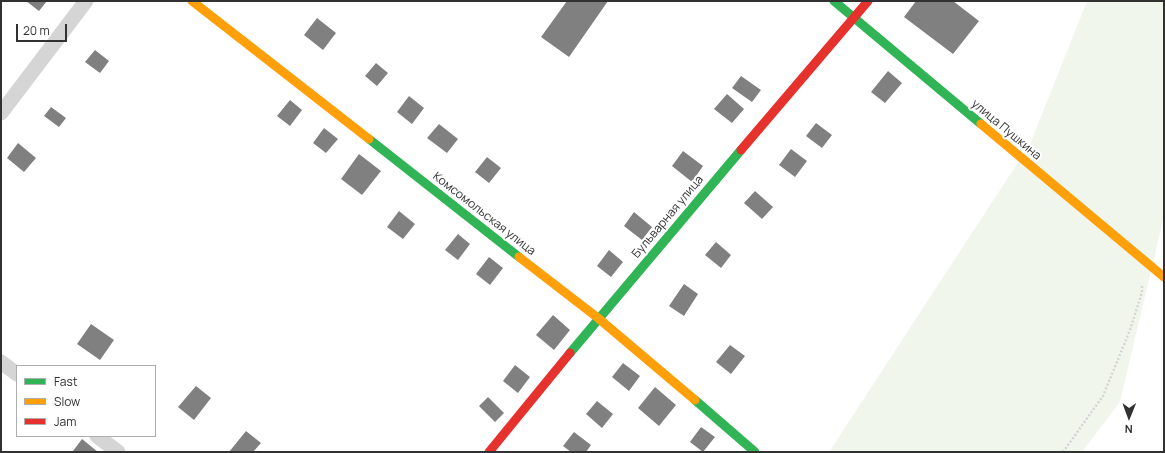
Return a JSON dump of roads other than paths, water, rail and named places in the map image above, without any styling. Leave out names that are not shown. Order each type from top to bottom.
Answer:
[{"type":"street","points":[[1,113],[86,1]]},
{"type":"street","name":"Комсомольская улица","points":[[192,1],[598,318],[755,452]]},
{"type":"street","name":"улица Пушкина","points":[[834,1],[1164,277]]},
{"type":"street","name":"Бульварная улица","points":[[489,452],[598,318],[868,1]]},
{"type":"street","points":[[1,362],[16,373]]},
{"type":"street","points":[[98,437],[118,452]]}]
